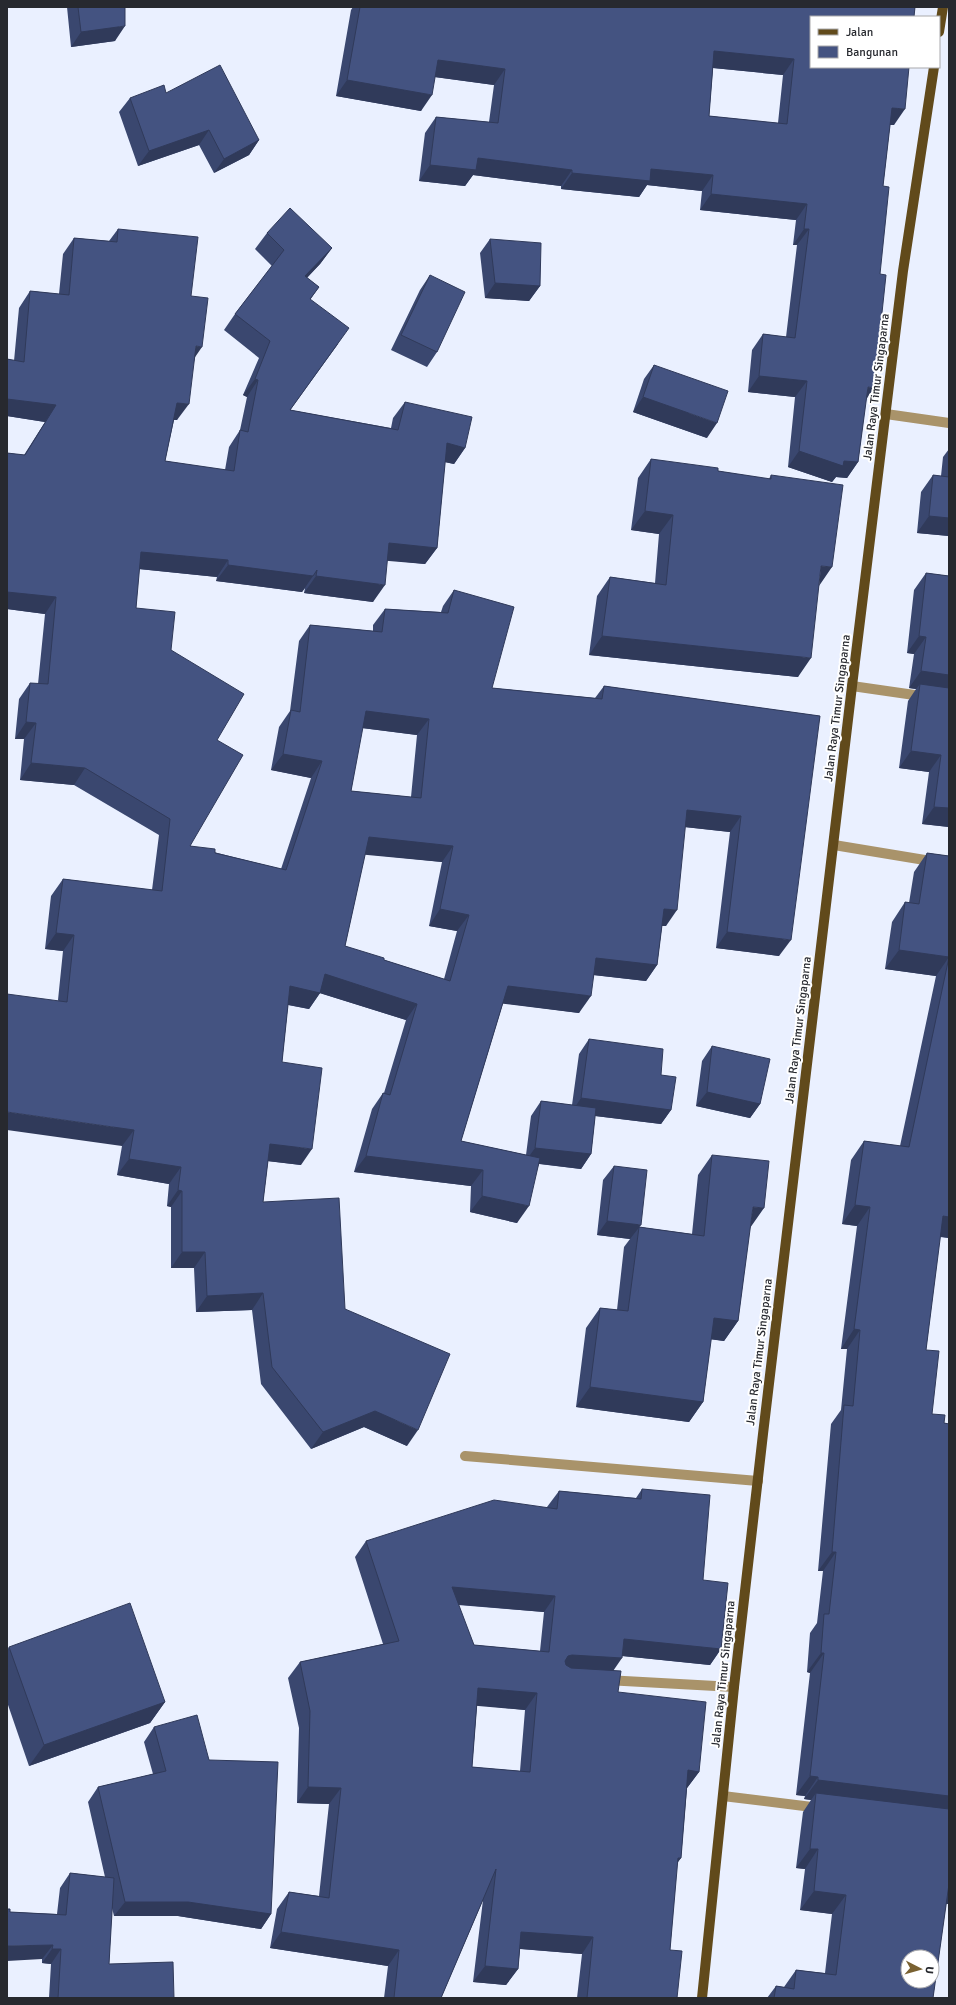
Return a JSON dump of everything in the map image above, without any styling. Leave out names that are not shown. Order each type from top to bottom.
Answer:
[{"type":"main road","points":[[940,26],[943,7]]},
{"type":"main road","name":"Jalan Raya Timur Singaparna","points":[[702,1998],[734,1687],[852,686],[903,271],[934,68]]},
{"type":"street","points":[[886,414],[949,423]]},
{"type":"street","points":[[852,686],[949,700]]},
{"type":"street","points":[[834,845],[949,864]]},
{"type":"street","points":[[465,1456],[758,1481]]},
{"type":"street","points":[[598,1680],[734,1687]]},
{"type":"street","points":[[723,1796],[832,1809]]},
{"type":"building","points":[[78,7],[125,7],[125,26],[81,32]]},
{"type":"building","points":[[360,7],[915,7],[914,16],[810,16],[810,68],[909,68],[905,109],[892,108],[883,186],[889,187],[880,274],[886,275],[874,388],[868,387],[858,462],[844,461],[843,466],[799,451],[807,381],[759,376],[763,334],[795,338],[809,229],[804,229],[807,204],[711,194],[713,175],[651,169],[650,181],[572,173],[572,170],[478,158],[476,170],[430,165],[436,117],[498,123],[505,69],[438,60],[432,95],[347,80]],"holes":[[[714,51],[794,59],[787,124],[709,116]]]},
{"type":"building","points":[[220,65],[259,140],[224,159],[209,130],[149,151],[130,98],[164,85],[166,93]]},
{"type":"building","points":[[290,208],[332,248],[305,276],[319,287],[310,299],[349,328],[290,410],[398,430],[405,402],[472,417],[465,448],[447,443],[437,548],[389,543],[385,585],[316,576],[317,570],[313,576],[228,565],[228,560],[141,552],[136,608],[175,612],[171,650],[244,694],[217,740],[243,755],[190,846],[215,849],[215,853],[286,870],[322,761],[283,754],[291,710],[300,712],[310,625],[382,632],[385,609],[448,613],[454,590],[514,607],[492,688],[602,699],[604,686],[820,716],[791,940],[727,932],[741,816],[687,810],[677,910],[664,909],[657,965],[596,958],[591,996],[508,986],[461,1141],[540,1158],[529,1206],[482,1196],[483,1170],[366,1156],[383,1093],[390,1095],[417,1004],[325,974],[320,993],[290,986],[282,1062],[322,1068],[312,1149],[270,1144],[263,1202],[339,1198],[345,1309],[450,1354],[418,1430],[375,1411],[323,1432],[272,1367],[263,1293],[207,1296],[205,1252],[182,1252],[182,1191],[178,1190],[181,1167],[129,1159],[134,1130],[7,1112],[7,994],[67,1002],[74,935],[56,933],[63,879],[162,891],[170,819],[85,768],[31,763],[36,723],[26,722],[30,683],[48,684],[56,597],[7,592],[7,453],[25,455],[56,405],[7,399],[7,359],[24,362],[30,291],[69,295],[74,238],[117,242],[118,229],[198,237],[191,296],[208,298],[202,347],[196,346],[189,404],[177,403],[165,461],[234,471],[240,430],[248,432],[258,380],[255,379],[270,341],[235,314],[284,250],[267,233]],"holes":[[[366,711],[429,719],[421,798],[351,791]],[[369,837],[453,846],[440,909],[469,915],[450,981],[345,946]]]},
{"type":"building","points":[[490,239],[541,243],[540,286],[495,283]]},
{"type":"building","points":[[430,275],[465,292],[437,352],[401,335]]},
{"type":"building","points":[[654,365],[728,391],[717,423],[643,397]]},
{"type":"building","points":[[651,459],[718,468],[718,471],[771,479],[771,475],[843,485],[832,567],[821,566],[811,658],[602,636],[610,577],[666,585],[673,515],[645,511]]},
{"type":"building","points":[[933,475],[949,477],[949,518],[929,516]]},
{"type":"building","points":[[926,573],[949,576],[949,675],[921,671],[926,637],[919,636]]},
{"type":"building","points":[[920,684],[949,688],[949,808],[934,807],[941,755],[911,751]]},
{"type":"building","points":[[927,853],[949,856],[949,957],[899,950],[905,902],[919,904]]},
{"type":"building","points":[[949,957],[949,1217],[943,1216],[926,1350],[939,1351],[932,1414],[945,1415],[944,1423],[949,1424],[949,1796],[818,1780],[818,1777],[810,1776],[824,1653],[821,1653],[824,1614],[829,1614],[836,1552],[832,1552],[844,1405],[853,1406],[860,1330],[854,1329],[870,1207],[855,1205],[864,1141],[909,1147]]},
{"type":"building","points":[[589,1039],[663,1049],[661,1075],[676,1077],[671,1110],[581,1098]]},
{"type":"building","points":[[712,1046],[770,1059],[760,1104],[707,1092]]},
{"type":"building","points":[[541,1101],[596,1108],[591,1154],[535,1148]]},
{"type":"building","points":[[712,1155],[769,1161],[764,1208],[753,1207],[738,1321],[714,1318],[703,1402],[590,1387],[600,1308],[628,1311],[639,1227],[704,1236]]},
{"type":"building","points":[[614,1166],[647,1170],[641,1225],[607,1221]]},
{"type":"building","points":[[642,1489],[710,1495],[703,1580],[728,1583],[721,1649],[624,1639],[622,1658],[572,1655],[568,1656],[565,1661],[566,1665],[571,1668],[621,1671],[618,1692],[706,1702],[699,1772],[688,1770],[681,1858],[678,1858],[670,1950],[682,1951],[677,1998],[587,1998],[593,1937],[521,1932],[518,1969],[485,1966],[496,1869],[441,1998],[394,1998],[399,1950],[281,1932],[289,1892],[329,1898],[341,1788],[308,1787],[310,1711],[300,1662],[399,1641],[366,1541],[494,1500],[557,1509],[559,1491],[641,1499]],"holes":[[[452,1587],[555,1596],[549,1652],[474,1645]],[[478,1688],[537,1693],[530,1772],[472,1767]]]},
{"type":"building","points":[[130,1603],[165,1702],[44,1745],[9,1647]]},
{"type":"building","points":[[197,1715],[209,1760],[278,1762],[271,1914],[188,1902],[125,1902],[98,1787],[166,1771],[154,1727]]},
{"type":"building","points":[[816,1793],[949,1809],[949,1884],[940,1949],[900,1949],[900,1989],[934,1989],[933,1998],[774,1998],[776,1986],[794,1989],[796,1970],[836,1975],[846,1895],[814,1891],[818,1849],[810,1849]]},
{"type":"building","points":[[70,1873],[114,1878],[109,1964],[173,1962],[174,1998],[58,1998],[61,1949],[52,1949],[53,1945],[7,1946],[7,1909],[10,1909],[10,1912],[66,1915]]}]
